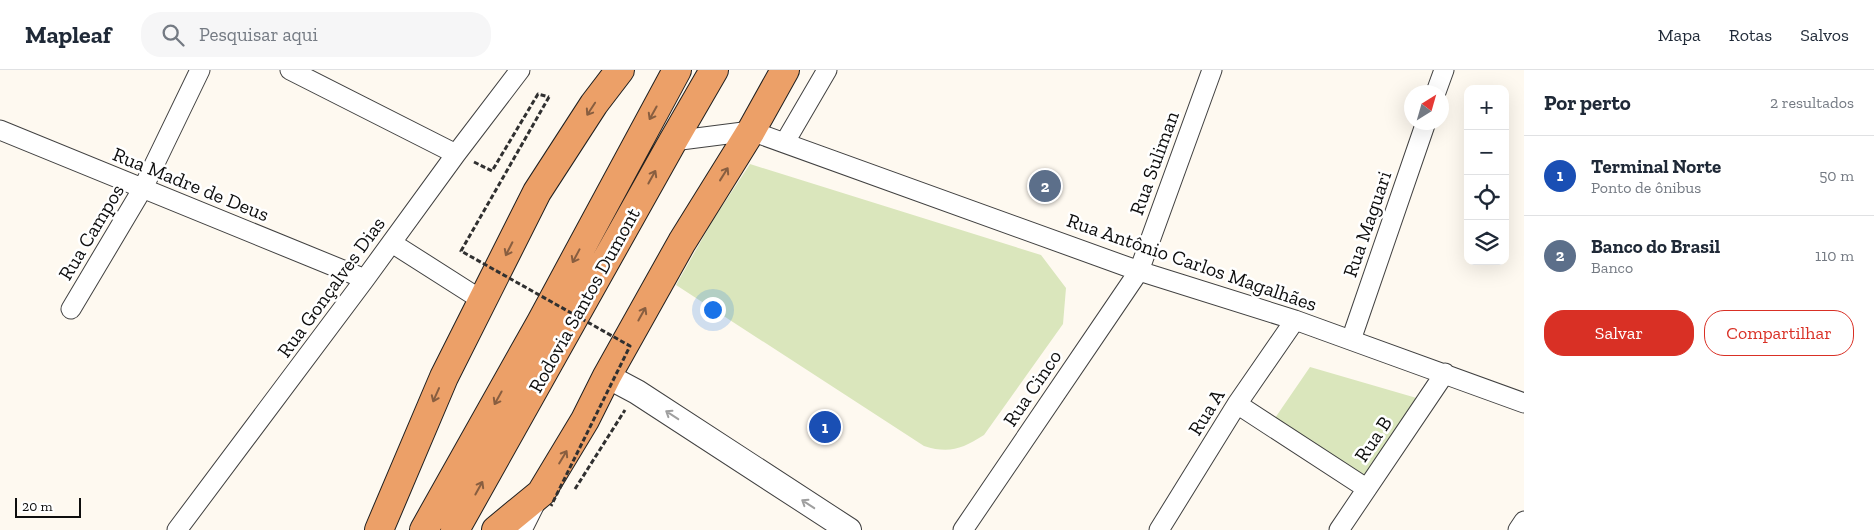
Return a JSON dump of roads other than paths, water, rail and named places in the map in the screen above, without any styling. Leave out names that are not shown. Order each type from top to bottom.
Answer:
[{"type":"highway","points":[[379,530],[444,377],[537,192],[594,104],[620,70]]},
{"type":"highway","name":"Rodovia Santos Dumont","points":[[424,530],[541,322],[677,70]]},
{"type":"highway","name":"Rodovia Santos Dumont","points":[[455,530],[714,70]]},
{"type":"highway","points":[[496,530],[550,502],[585,420],[607,376],[682,242],[751,131],[784,70]]},
{"type":"street","name":"Rua Campos","points":[[71,309],[143,188],[200,70]]},
{"type":"street","points":[[290,70],[456,154]]},
{"type":"street","name":"Rua Gonçalves Dias","points":[[177,530],[366,280],[456,154],[520,70]]},
{"type":"street","points":[[785,142],[827,70]]},
{"type":"street","name":"Rua Suliman","points":[[1138,271],[1212,70]]},
{"type":"street","points":[[1439,85],[1444,70]]},
{"type":"street","name":"Rua Madre de Deus","points":[[0,130],[366,280]]},
{"type":"street","name":"Rua Maguari","points":[[1352,340],[1423,130]]},
{"type":"street","name":"Rua Antônio Carlos Magalhães","points":[[673,140],[751,131],[1138,271],[1295,320],[1524,403]]},
{"type":"street","points":[[392,243],[483,301]]},
{"type":"street","name":"Rua Cinco","points":[[963,530],[1138,271]]},
{"type":"street","name":"Rua A","points":[[1159,530],[1237,404],[1295,320]]},
{"type":"street","name":"Rua B","points":[[1339,530],[1445,373]]},
{"type":"street","points":[[607,376],[637,392],[849,530]]},
{"type":"street","points":[[1237,404],[1366,488]]},
{"type":"street","points":[[522,530],[550,502]]},
{"type":"street","points":[[1518,530],[1524,521]]},
{"type":"place","name":"Banco do Brasil","points":[[1045,186]]},
{"type":"place","name":"Terminal Norte","points":[[825,427]]}]
